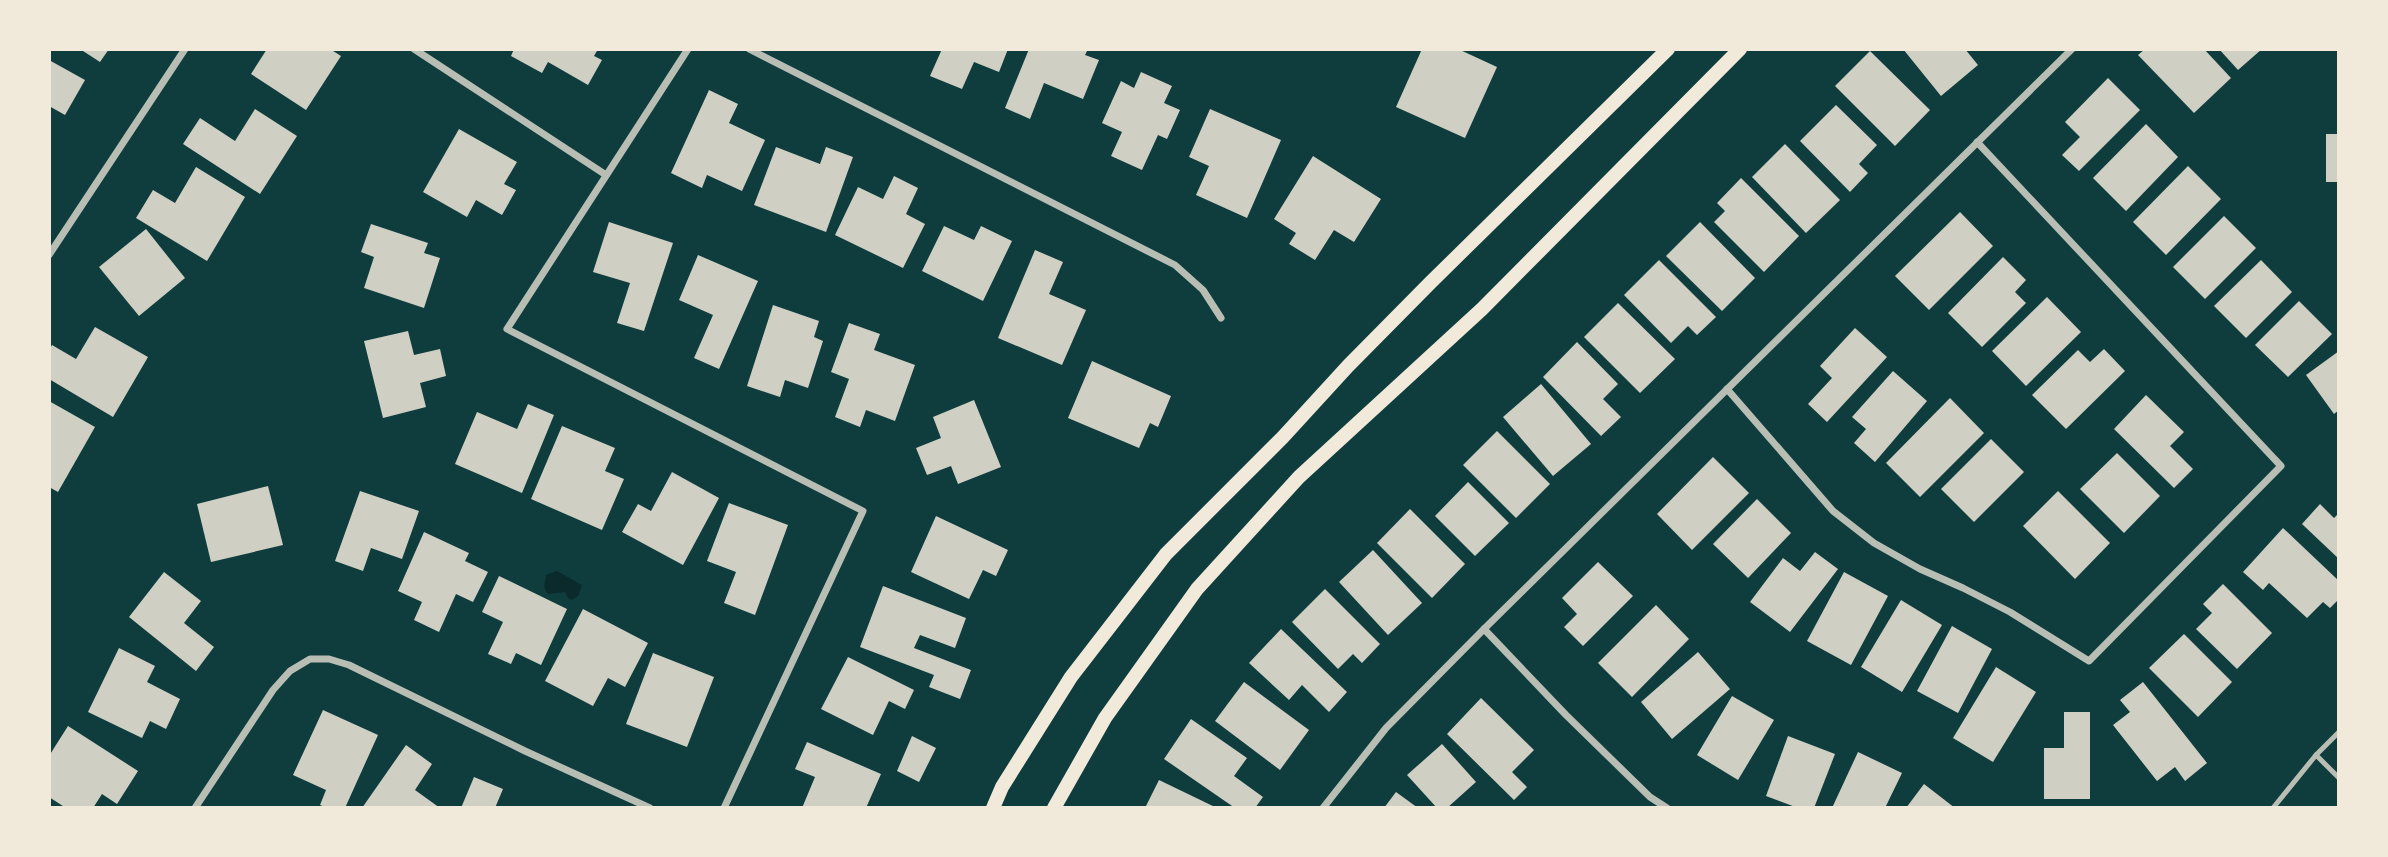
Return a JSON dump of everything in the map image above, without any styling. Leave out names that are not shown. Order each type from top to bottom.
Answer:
[{"type":"main road","points":[[993,808],[1002,787],[1071,677],[1166,554],[1283,437],[1431,282],[1668,49]]},
{"type":"main road","points":[[1054,808],[1105,718],[1206,579],[1299,477],[1482,309],[1740,49]]},
{"type":"street","points":[[49,255],[185,49]]},
{"type":"street","points":[[414,49],[606,175]]},
{"type":"street","points":[[688,49],[507,329],[863,511],[724,808]]},
{"type":"street","points":[[749,49],[1175,265],[1203,290],[1221,318]]},
{"type":"street","points":[[1323,808],[1386,728],[2072,49]]},
{"type":"street","points":[[1727,389],[1833,511],[1874,542],[1920,569],[2010,612],[2089,660],[2281,466],[1977,142]]},
{"type":"street","points":[[1484,629],[1650,797],[1667,808]]},
{"type":"street","points":[[195,808],[273,690],[290,671],[310,659],[329,659],[348,665],[650,808]]},
{"type":"lane","points":[[2273,808],[2316,755],[2339,732]]},
{"type":"lane","points":[[2316,755],[2339,778]]},
{"type":"water","points":[[557,571],[582,585],[578,596],[572,600],[565,592],[548,594],[544,587],[546,575]]},
{"type":"building","points":[[80,49],[109,49],[100,62]]},
{"type":"building","points":[[267,49],[330,49],[341,56],[306,110],[251,74]]},
{"type":"building","points":[[514,49],[598,49],[594,56],[602,60],[588,85],[548,62],[542,73],[511,56]]},
{"type":"building","points":[[942,49],[1008,49],[999,72],[974,62],[962,89],[930,76]]},
{"type":"building","points":[[1029,49],[1088,49],[1085,55],[1099,60],[1083,99],[1044,83],[1030,119],[1005,108]]},
{"type":"building","points":[[1422,49],[1458,49],[1497,67],[1465,138],[1396,107]]},
{"type":"building","points":[[1903,49],[1965,49],[1978,65],[1941,96]]},
{"type":"building","points":[[2145,49],[2204,49],[2231,78],[2194,113],[2138,55]]},
{"type":"building","points":[[2219,49],[2262,49],[2238,70]]},
{"type":"building","points":[[1870,51],[1930,110],[1895,146],[1835,86]]},
{"type":"building","points":[[49,60],[85,80],[65,115],[49,106]]},
{"type":"building","points":[[1141,72],[1172,86],[1164,103],[1180,110],[1167,139],[1158,135],[1142,170],[1111,156],[1122,132],[1102,123],[1121,81],[1134,88]]},
{"type":"building","points":[[2108,78],[2140,110],[2079,171],[2062,155],[2080,137],[2065,122]]},
{"type":"building","points":[[709,90],[738,104],[729,123],[765,140],[742,191],[707,175],[702,188],[671,173]]},
{"type":"building","points":[[1836,105],[1877,145],[1859,164],[1868,173],[1850,192],[1800,141]]},
{"type":"building","points":[[255,109],[297,136],[260,194],[183,144],[200,118],[235,141]]},
{"type":"building","points":[[1210,109],[1281,140],[1247,218],[1196,195],[1209,166],[1189,157]]},
{"type":"building","points":[[2146,124],[2178,157],[2126,211],[2093,178]]},
{"type":"building","points":[[459,129],[517,162],[504,184],[516,190],[502,215],[476,200],[467,217],[423,192]]},
{"type":"building","points":[[2326,134],[2339,134],[2339,182],[2326,182]]},
{"type":"building","points":[[1785,144],[1840,200],[1806,233],[1752,177]]},
{"type":"building","points":[[776,147],[820,164],[826,147],[853,157],[826,232],[754,205]]},
{"type":"building","points":[[1313,156],[1381,199],[1354,242],[1334,230],[1315,260],[1289,244],[1296,233],[1274,219]]},
{"type":"building","points":[[2188,166],[2221,199],[2166,255],[2133,222]]},
{"type":"building","points":[[196,167],[245,197],[207,261],[136,218],[153,190],[175,203]]},
{"type":"building","points":[[894,176],[918,188],[906,214],[925,224],[903,268],[835,235],[858,187],[883,199]]},
{"type":"building","points":[[1741,178],[1799,236],[1764,272],[1714,222],[1725,211],[1717,203]]},
{"type":"building","points":[[1960,212],[1993,246],[1929,310],[1895,276]]},
{"type":"building","points":[[2224,216],[2256,248],[2205,299],[2173,267]]},
{"type":"building","points":[[609,222],[673,243],[644,331],[617,323],[630,283],[593,272]]},
{"type":"building","points":[[1700,222],[1755,278],[1722,311],[1666,256]]},
{"type":"building","points":[[371,224],[428,243],[424,253],[440,258],[424,308],[364,288],[374,257],[361,252]]},
{"type":"building","points":[[944,226],[974,240],[981,226],[1012,241],[983,301],[922,271]]},
{"type":"building","points":[[146,229],[185,278],[139,316],[99,267]]},
{"type":"building","points":[[1035,250],[1063,262],[1049,294],[1086,310],[1062,365],[998,338]]},
{"type":"building","points":[[698,255],[758,281],[719,369],[694,358],[713,315],[679,300]]},
{"type":"building","points":[[2003,257],[2026,280],[2015,292],[2026,303],[1982,347],[1948,313]]},
{"type":"building","points":[[1659,260],[1716,317],[1697,335],[1688,326],[1671,343],[1624,295]]},
{"type":"building","points":[[2261,260],[2292,292],[2246,338],[2214,306]]},
{"type":"building","points":[[2047,297],[2081,332],[2026,386],[1992,351]]},
{"type":"building","points":[[2299,301],[2332,334],[2288,377],[2255,345]]},
{"type":"building","points":[[1618,303],[1675,359],[1640,393],[1584,337]]},
{"type":"building","points":[[773,305],[819,321],[814,337],[823,341],[808,388],[785,380],[780,397],[747,386]]},
{"type":"building","points":[[849,323],[880,334],[874,350],[915,365],[895,421],[866,410],[860,427],[835,417],[849,379],[831,372]]},
{"type":"building","points":[[95,327],[148,357],[113,417],[49,379],[49,350],[52,345],[76,359]]},
{"type":"building","points":[[1855,328],[1887,357],[1827,422],[1808,404],[1832,378],[1820,366]]},
{"type":"building","points":[[408,331],[414,355],[440,349],[446,376],[420,383],[426,407],[383,418],[364,341]]},
{"type":"building","points":[[1577,342],[1618,384],[1603,399],[1621,417],[1601,436],[1543,377]]},
{"type":"building","points":[[2104,349],[2125,371],[2066,429],[2032,395],[2078,350],[2090,362]]},
{"type":"building","points":[[2339,351],[2339,410],[2334,414],[2306,375]]},
{"type":"building","points":[[1092,361],[1171,396],[1158,427],[1150,423],[1139,448],[1068,418]]},
{"type":"building","points":[[1893,371],[1927,401],[1875,462],[1854,443],[1866,429],[1852,417]]},
{"type":"building","points":[[1541,384],[1591,444],[1553,476],[1503,417]]},
{"type":"building","points":[[2146,395],[2184,432],[2170,446],[2193,469],[2174,488],[2114,429]]},
{"type":"building","points":[[1950,398],[1984,433],[1920,497],[1886,463]]},
{"type":"building","points":[[974,400],[1001,467],[958,484],[951,466],[927,475],[916,448],[941,438],[933,417]]},
{"type":"building","points":[[49,401],[95,427],[58,492],[49,487]]},
{"type":"building","points":[[528,404],[554,415],[522,493],[455,464],[477,412],[517,429]]},
{"type":"building","points":[[562,426],[615,448],[605,471],[624,479],[602,530],[531,499]]},
{"type":"building","points":[[1497,431],[1550,484],[1516,518],[1463,465]]},
{"type":"building","points":[[1991,439],[2024,472],[1974,522],[1941,489]]},
{"type":"building","points":[[2117,453],[2160,496],[2124,533],[2080,489]]},
{"type":"building","points":[[1713,457],[1749,493],[1692,550],[1657,514]]},
{"type":"building","points":[[672,472],[719,498],[683,565],[622,532],[638,504],[651,511]]},
{"type":"building","points":[[1468,482],[1509,523],[1475,556],[1435,516]]},
{"type":"building","points":[[268,486],[283,545],[211,562],[197,504]]},
{"type":"building","points":[[360,491],[419,511],[402,559],[371,548],[363,571],[335,561]]},
{"type":"building","points":[[2058,491],[2110,543],[2075,579],[2023,526]]},
{"type":"building","points":[[1757,499],[1791,533],[1748,578],[1713,544]]},
{"type":"building","points":[[729,503],[788,525],[755,615],[724,603],[736,572],[707,561]]},
{"type":"building","points":[[2320,504],[2334,518],[2339,513],[2339,559],[2302,524]]},
{"type":"building","points":[[1410,509],[1465,564],[1432,598],[1377,543]]},
{"type":"building","points":[[936,516],[1008,550],[996,576],[983,570],[969,599],[911,572]]},
{"type":"building","points":[[2283,528],[2339,581],[2339,599],[2330,608],[2323,602],[2307,618],[2269,583],[2263,590],[2243,572]]},
{"type":"building","points":[[424,532],[469,553],[465,561],[488,572],[473,602],[456,594],[439,632],[414,620],[422,602],[398,591]]},
{"type":"building","points":[[1373,550],[1422,603],[1388,635],[1339,582]]},
{"type":"building","points":[[1815,552],[1838,569],[1790,632],[1750,602],[1783,558],[1800,571]]},
{"type":"building","points":[[1598,562],[1633,596],[1583,646],[1564,627],[1577,614],[1562,598]]},
{"type":"building","points":[[164,572],[201,601],[184,623],[214,647],[196,671],[129,617]]},
{"type":"building","points":[[1844,572],[1888,596],[1851,665],[1807,641]]},
{"type":"building","points":[[499,576],[567,609],[541,665],[516,653],[511,664],[488,654],[503,622],[482,612]]},
{"type":"building","points":[[2223,584],[2272,633],[2237,669],[2196,629],[2212,613],[2203,604]]},
{"type":"building","points":[[883,586],[966,618],[955,648],[920,635],[914,648],[971,670],[960,699],[929,687],[934,675],[860,647]]},
{"type":"building","points":[[1325,589],[1380,644],[1362,663],[1353,654],[1338,669],[1292,622]]},
{"type":"building","points":[[1901,600],[1942,625],[1902,692],[1861,667]]},
{"type":"building","points":[[1656,605],[1689,639],[1632,697],[1598,663]]},
{"type":"building","points":[[583,609],[648,643],[625,687],[608,678],[593,706],[545,681]]},
{"type":"building","points":[[1952,626],[1992,649],[1958,713],[1917,691]]},
{"type":"building","points":[[1281,629],[1347,692],[1329,712],[1302,685],[1289,700],[1249,663]]},
{"type":"building","points":[[2184,634],[2232,682],[2198,717],[2149,668]]},
{"type":"building","points":[[119,648],[155,666],[147,682],[180,699],[166,729],[150,721],[142,738],[88,712]]},
{"type":"building","points":[[1698,652],[1730,689],[1672,739],[1641,702]]},
{"type":"building","points":[[653,653],[714,677],[687,747],[626,724]]},
{"type":"building","points":[[848,657],[914,690],[905,709],[889,701],[873,735],[821,709]]},
{"type":"building","points":[[1996,667],[2036,692],[1993,762],[1953,738]]},
{"type":"building","points":[[1244,682],[1309,730],[1280,770],[1215,721]]},
{"type":"building","points":[[2143,682],[2207,763],[2185,781],[2175,767],[2157,781],[2113,725],[2130,712],[2120,700]]},
{"type":"building","points":[[1732,696],[1774,720],[1738,780],[1697,755]]},
{"type":"building","points":[[1481,698],[1534,750],[1512,772],[1527,787],[1514,800],[1447,734]]},
{"type":"building","points":[[323,710],[378,735],[345,808],[320,805],[326,790],[293,775]]},
{"type":"building","points":[[2064,712],[2090,712],[2090,799],[2044,799],[2044,748],[2064,748]]},
{"type":"building","points":[[1191,719],[1247,758],[1234,776],[1263,797],[1255,808],[1235,808],[1164,759]]},
{"type":"building","points":[[68,726],[138,771],[117,804],[102,794],[93,808],[66,808],[49,797],[49,756]]},
{"type":"building","points":[[912,736],[936,748],[919,782],[897,771]]},
{"type":"building","points":[[1788,736],[1835,754],[1814,808],[1798,808],[1766,796]]},
{"type":"building","points":[[807,742],[881,774],[866,808],[802,808],[815,777],[795,769]]},
{"type":"building","points":[[1442,744],[1476,782],[1447,808],[1437,808],[1407,775]]},
{"type":"building","points":[[406,745],[432,764],[415,790],[440,808],[362,808]]},
{"type":"building","points":[[1858,752],[1902,773],[1885,808],[1832,808]]},
{"type":"building","points":[[474,777],[503,789],[495,808],[461,808]]},
{"type":"building","points":[[1159,780],[1217,808],[1145,808]]},
{"type":"building","points":[[1924,784],[1955,808],[1906,808]]},
{"type":"building","points":[[1396,792],[1418,808],[1384,808]]}]
